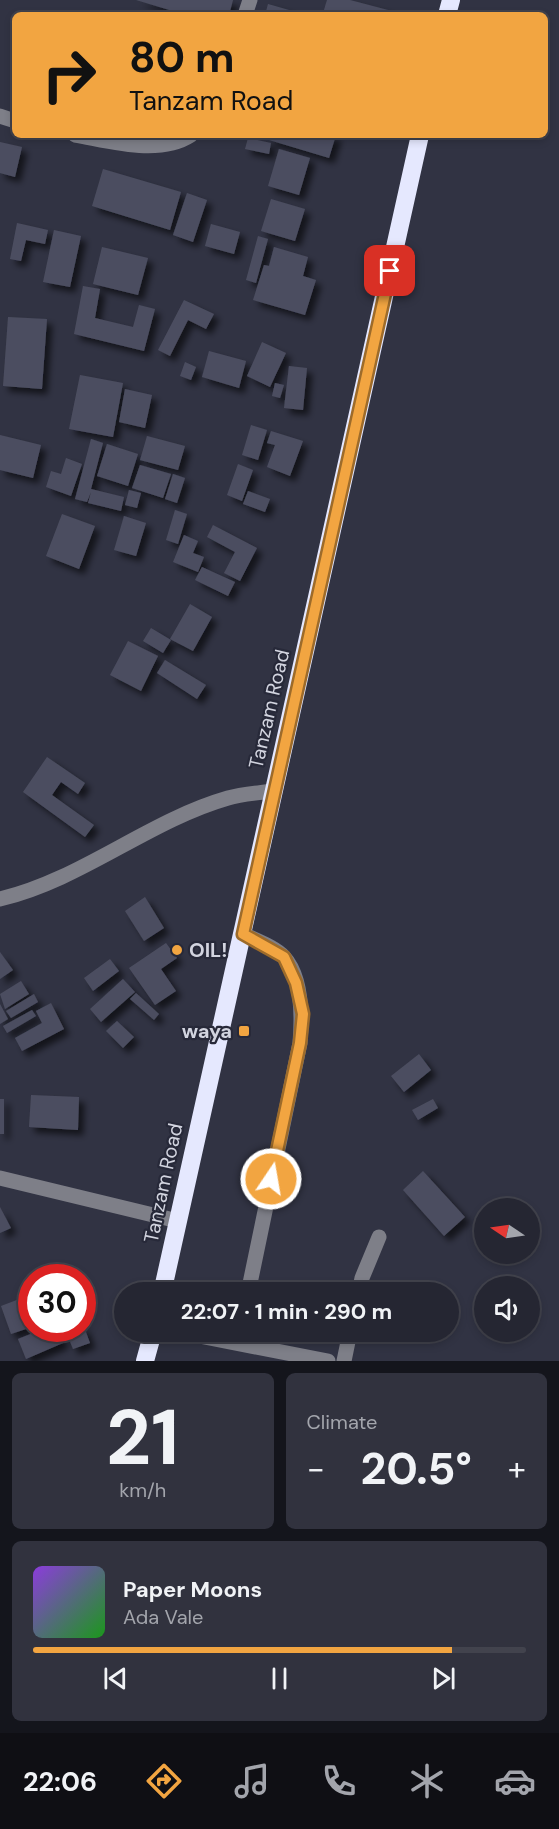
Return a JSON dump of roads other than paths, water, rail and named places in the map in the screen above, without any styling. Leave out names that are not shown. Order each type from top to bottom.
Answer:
[{"type":"highway","name":"Tanzam Road","points":[[164,1282],[419,138]]},
{"type":"highway","points":[[145,1361],[150,1342]]},
{"type":"street","points":[[94,138],[132,144],[163,145],[183,138]]},
{"type":"street","points":[[0,899],[60,878],[197,810],[229,798],[273,791]]},
{"type":"street","points":[[243,934],[284,957],[296,983],[303,1014],[300,1043],[250,1282]]},
{"type":"street","points":[[0,1178],[178,1221]]},
{"type":"street","points":[[361,1282],[379,1237]]},
{"type":"street","points":[[257,1342],[328,1361]]},
{"type":"street","points":[[344,1361],[348,1342]]},
{"type":"place","name":"OIL!","points":[[177,950]]},
{"type":"place","name":"waya","points":[[244,1031]]}]
